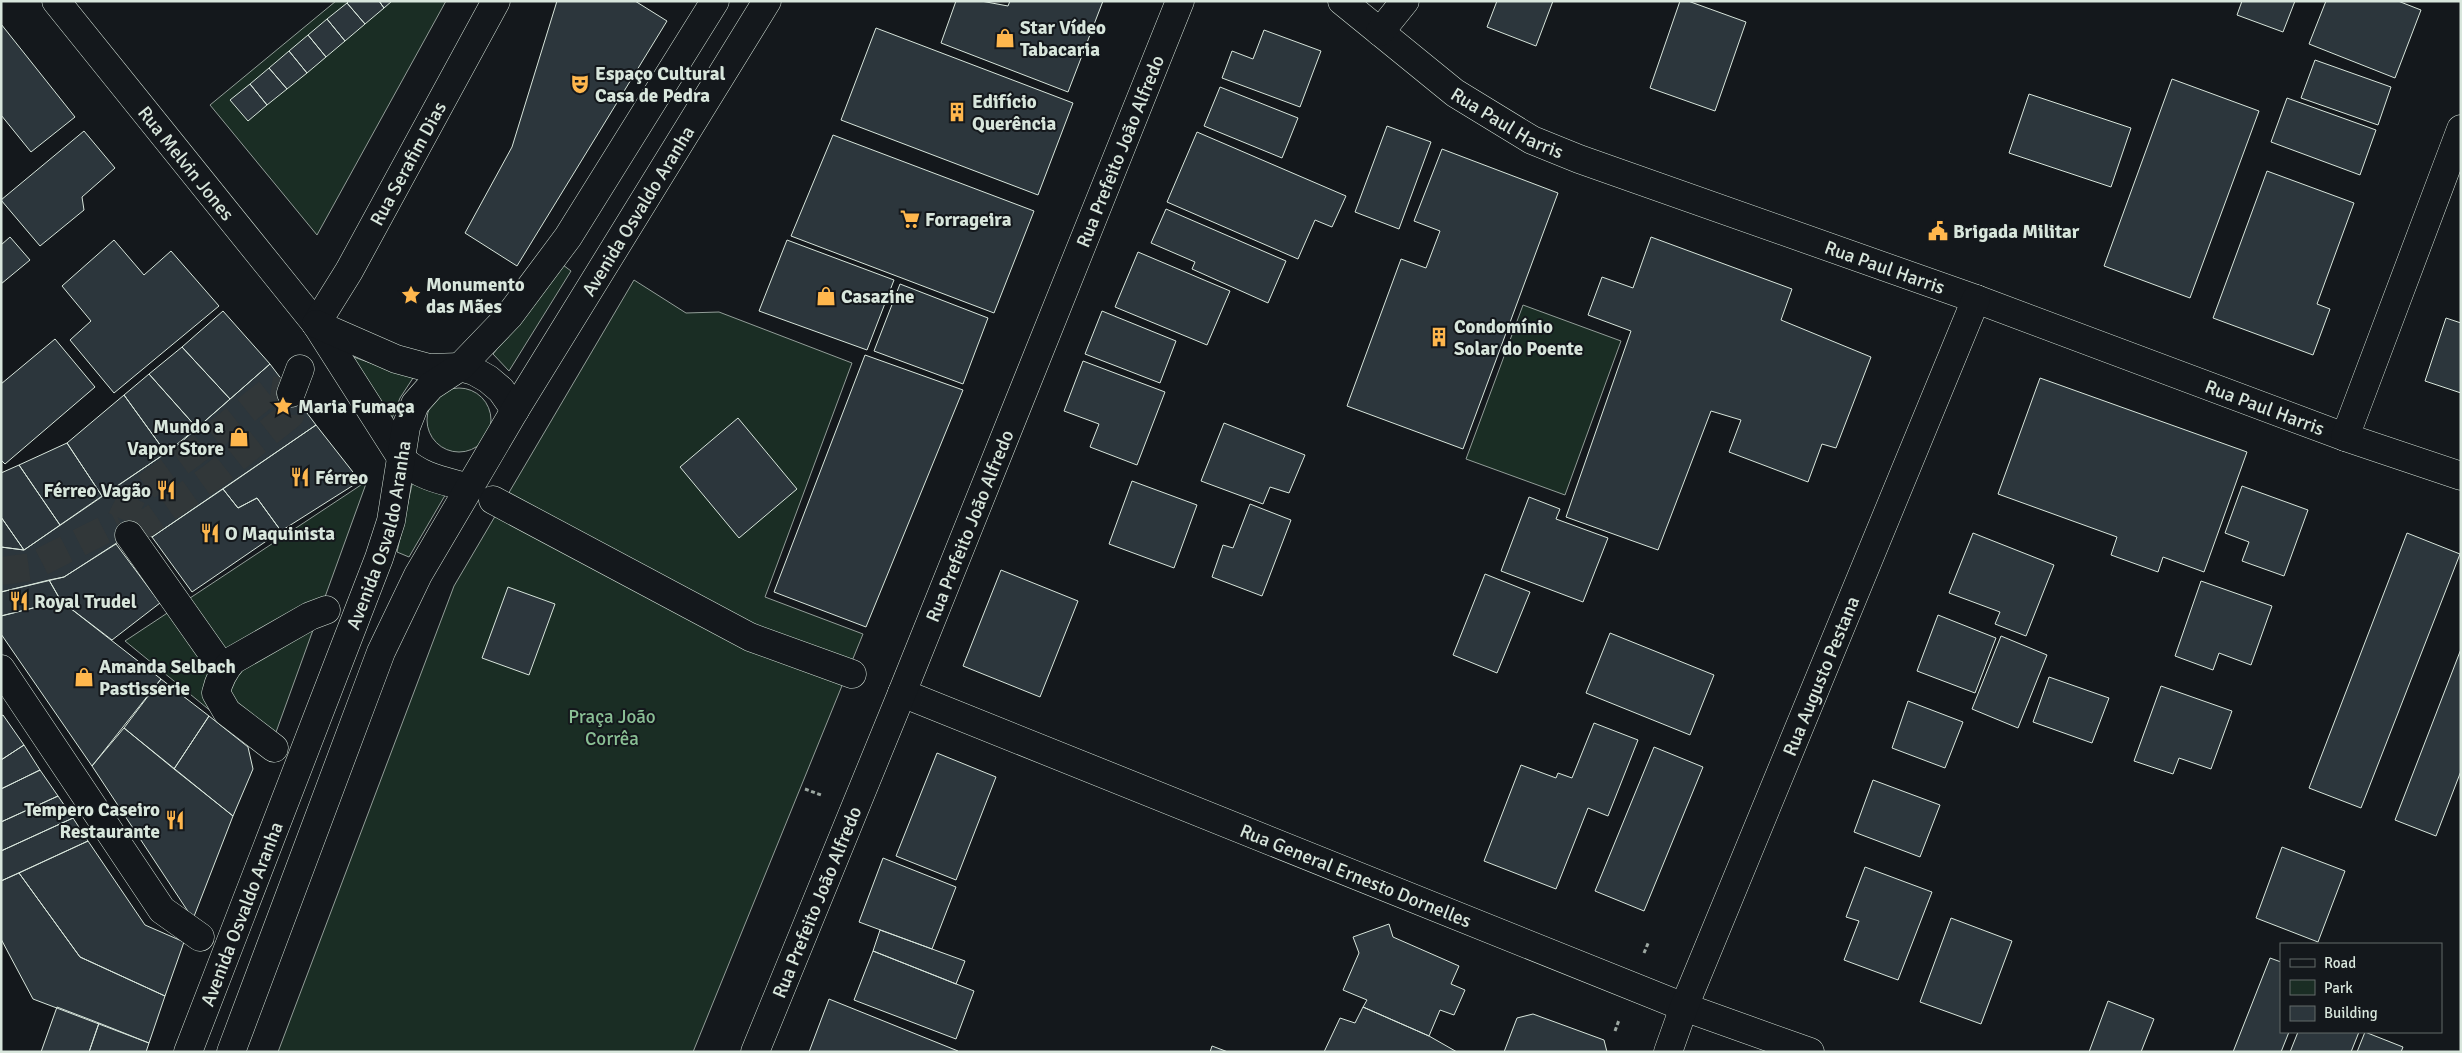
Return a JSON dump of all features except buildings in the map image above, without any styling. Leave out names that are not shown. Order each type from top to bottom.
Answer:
[{"type":"street","name":"Rua Melvin Jones","points":[[56,1],[316,324],[402,459]]},
{"type":"street","name":"Rua Serafim Dias","points":[[316,324],[349,271],[496,1]]},
{"type":"street","name":"Avenida Osvaldo Aranha","points":[[231,1052],[381,652],[418,575],[482,494],[515,410],[766,1]]},
{"type":"street","name":"Rua Prefeito João Alfredo","points":[[755,1052],[902,693],[1180,1]]},
{"type":"street","name":"Rua Paul Harris","points":[[1342,1],[1455,93],[1532,140],[1580,159],[1976,299],[2346,437],[2461,476]]},
{"type":"street","points":[[1380,32],[1405,1]]},
{"type":"street","name":"Avenida Osvaldo Aranha","points":[[188,1052],[379,558],[391,521],[406,428],[415,404],[431,386],[460,367],[509,316],[568,237],[707,4]]},
{"type":"street","points":[[2346,437],[2461,128]]},
{"type":"street","name":"Rua Augusto Pestana","points":[[1668,1052],[1684,1007],[1976,299]]},
{"type":"street","name":"Rua Melvin Jones","points":[[316,324],[396,359],[429,368],[460,367]]},
{"type":"street","points":[[460,367],[474,371],[488,379],[501,390],[515,410]]},
{"type":"street","points":[[402,459],[411,468],[429,477],[482,494],[750,637],[852,674]]},
{"type":"street","points":[[130,535],[224,670]]},
{"type":"street","points":[[274,748],[227,712],[220,703],[216,693],[224,670],[233,660],[310,616],[326,610]]},
{"type":"street","points":[[1,669],[162,910],[200,937]]},
{"type":"street","name":"Rua General Ernesto Dornelles","points":[[902,693],[1684,1007],[1810,1052]]},
{"type":"green space","points":[[336,1],[446,1],[317,235],[210,105]]},
{"type":"green space","points":[[563,265],[571,271],[509,371],[493,354]]},
{"type":"green space","name":"Praça João Corrêa","points":[[634,280],[686,313],[719,312],[852,363],[765,597],[863,634],[693,1052],[278,1052],[454,586]]},
{"type":"green space","points":[[1523,305],[1621,341],[1565,495],[1466,459]]},
{"type":"green space","points":[[348,355],[413,378],[400,398],[389,426]]},
{"type":"green space","points":[[453,388],[465,388],[482,397],[489,408],[491,420],[489,432],[482,443],[465,452],[453,452],[441,447],[432,438],[427,426],[427,414],[432,402],[441,393]]},
{"type":"green space","points":[[413,480],[447,492],[409,557],[397,552]]},
{"type":"green space","points":[[367,481],[267,757],[125,641]]},
{"type":"tunnel","points":[[271,390],[291,393],[290,415],[211,478],[145,524],[120,522],[132,497],[190,455],[271,390]]},
{"type":"tunnel","points":[[1,571],[31,567],[120,522]]},
{"type":"place","name":"Star Vídeo Tabacaria","points":[[1005,38]]},
{"type":"place","name":"Espaço Cultural Casa de Pedra","points":[[580,84]]},
{"type":"place","name":"Edifício Querência","points":[[957,112]]},
{"type":"place","name":"Forrageira","points":[[910,219]]},
{"type":"place","name":"Brigada Militar","points":[[1938,231]]},
{"type":"place","name":"Monumento das Mães","points":[[411,295]]},
{"type":"place","name":"Casazine","points":[[826,296]]},
{"type":"place","name":"Condomínio Solar do Poente","points":[[1439,337]]},
{"type":"place","name":"Maria Fumaça","points":[[283,406]]},
{"type":"place","name":"Mundo a Vapor Store","points":[[239,437]]},
{"type":"place","name":"Férreo","points":[[300,477]]},
{"type":"place","name":"Férreo Vagão","points":[[166,490]]},
{"type":"place","name":"O Maquinista","points":[[210,533]]},
{"type":"place","name":"Royal Trudel","points":[[19,601]]},
{"type":"place","name":"Amanda Selbach Pastisserie","points":[[84,677]]},
{"type":"place","name":"Tempero Caseiro Restaurante","points":[[175,820]]}]
